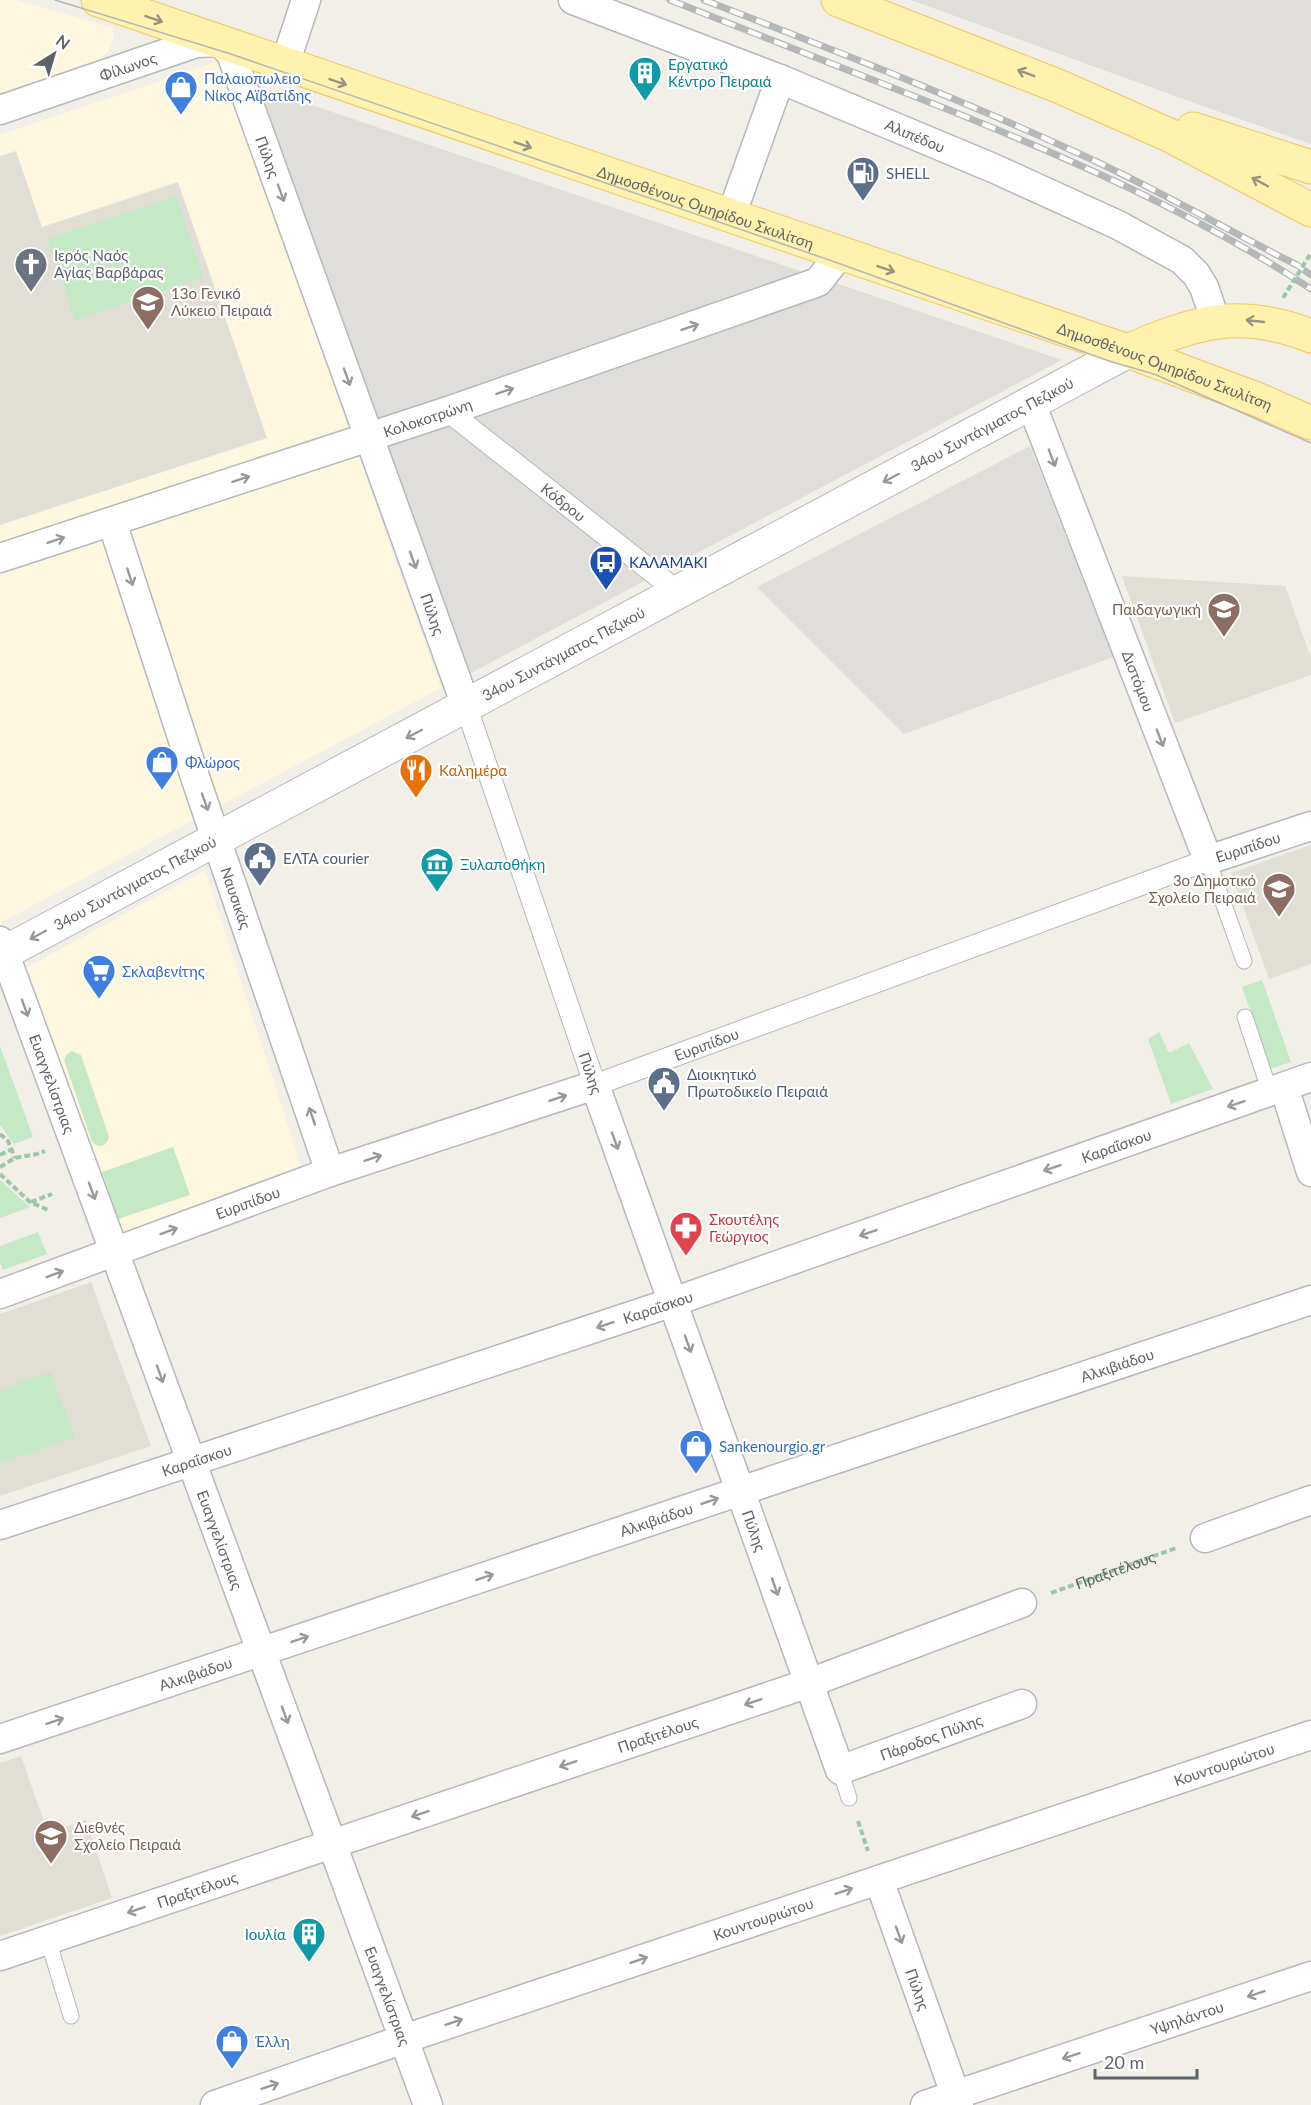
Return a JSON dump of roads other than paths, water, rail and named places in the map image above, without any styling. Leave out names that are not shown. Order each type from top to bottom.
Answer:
[{"type":"main road","name":"Δημοσθένους Ομηρίδου Σκυλίτση","points":[[98,0],[1128,351],[1258,400],[1311,423]]},
{"type":"main road","points":[[857,4],[1058,86],[1169,135],[1311,210]]},
{"type":"main road","points":[[1058,86],[1311,167]]},
{"type":"main road","points":[[1128,351],[1169,333],[1216,322],[1238,320],[1273,324],[1311,336]]},
{"type":"main road","name":"34ου Συντάγματος Πεζικού","points":[[1,950],[218,839],[1128,351]]},
{"type":"street","points":[[285,64],[306,0]]},
{"type":"street","name":"Αλιπέδου","points":[[573,0],[780,79],[993,168],[1118,225],[1182,260],[1196,274],[1204,287],[1216,322]]},
{"type":"street","name":"Φίλωνος","points":[[0,110],[196,43],[221,42]]},
{"type":"street","name":"Πύλης","points":[[221,42],[231,54],[235,64],[369,438],[465,706],[595,1086],[840,1770]]},
{"type":"street","points":[[731,216],[780,79]]},
{"type":"street","name":"Κολοκοτρώνη","points":[[0,558],[369,438],[818,282],[841,254]]},
{"type":"street","name":"Διστόμου","points":[[1031,403],[1208,860]]},
{"type":"street","name":"Κόδρου","points":[[448,411],[678,592]]},
{"type":"street","name":"Ναυσικάς","points":[[111,522],[196,780],[330,1172]]},
{"type":"street","name":"Ευριπίδου","points":[[0,1294],[330,1172],[595,1086],[1208,860],[1311,826]]},
{"type":"street","name":"Ευαγγελίστριας","points":[[1,950],[115,1252],[428,2105]]},
{"type":"street","name":"Καραΐσκου","points":[[0,1525],[673,1302],[1311,1077]]},
{"type":"street","points":[[1277,1089],[1311,1172]]},
{"type":"street","name":"Αλκιβιάδου","points":[[0,1739],[1311,1300]]},
{"type":"street","points":[[1205,1538],[1311,1500]]},
{"type":"street","name":"Πραξιτέλους","points":[[0,1956],[808,1683],[1022,1604]]},
{"type":"street","name":"Πάροδος Πύλης","points":[[840,1770],[1022,1704]]},
{"type":"street","name":"Κουντουριώτου","points":[[215,2105],[404,2039],[1311,1735]]},
{"type":"street","name":"Πύλης","points":[[879,1880],[958,2100]]},
{"type":"street","name":"Υψηλάντου","points":[[925,2105],[958,2100],[1311,1976]]},
{"type":"lane","name":"Διστόμου","points":[[1208,860],[1244,961]]},
{"type":"lane","points":[[1245,1017],[1277,1089]]},
{"type":"lane","name":"Πύλης","points":[[840,1770],[849,1798]]},
{"type":"lane","points":[[48,1940],[71,2016]]},
{"type":"tram line","points":[[55,0],[231,54],[835,262],[1109,361],[1154,374],[1311,443]]},
{"type":"railway","points":[[670,0],[949,110],[1088,169],[1225,237],[1311,289]]},
{"type":"railway","points":[[704,0],[941,94],[1082,155],[1297,265],[1311,275]]},
{"type":"place","name":"Εργατικό Κέντρο Πειραιά","points":[[645,102]]},
{"type":"place","name":"Παλαιοπωλειο Νίκος Αϊβατίδης","points":[[181,116]]},
{"type":"place","name":"SHELL","points":[[863,202]]},
{"type":"place","name":"Ιερός Ναός Αγίας Βαρβάρας","points":[[31,293]]},
{"type":"place","name":"13ο Γενικό Λύκειο Πειραιά","points":[[148,331]]},
{"type":"place","name":"ΚΑΛΑΜΑΚΙ","points":[[606,591]]},
{"type":"place","name":"Παιδαγωγική","points":[[1224,638]]},
{"type":"place","name":"Φλώρος","points":[[162,791]]},
{"type":"place","name":"Καλημέρα","points":[[416,799]]},
{"type":"place","name":"ΕΛΤΑ courier","points":[[260,887]]},
{"type":"place","name":"Ξυλαποθήκη","points":[[437,893]]},
{"type":"place","name":"3ο Δημοτικό Σχολείο Πειραιά","points":[[1279,918]]},
{"type":"place","name":"Σκλαβενίτης","points":[[99,1000]]},
{"type":"place","name":"Διοικητικό Πρωτοδικείο Πειραιά","points":[[664,1112]]},
{"type":"place","name":"Σκουτέλης Γεώργιος","points":[[686,1257]]},
{"type":"place","name":"Sankenourgio.gr","points":[[696,1475]]},
{"type":"place","name":"Διεθνές Σχολείο Πειραιά","points":[[51,1865]]},
{"type":"place","name":"Ιουλία","points":[[309,1963]]},
{"type":"place","name":"Έλλη","points":[[232,2070]]}]
